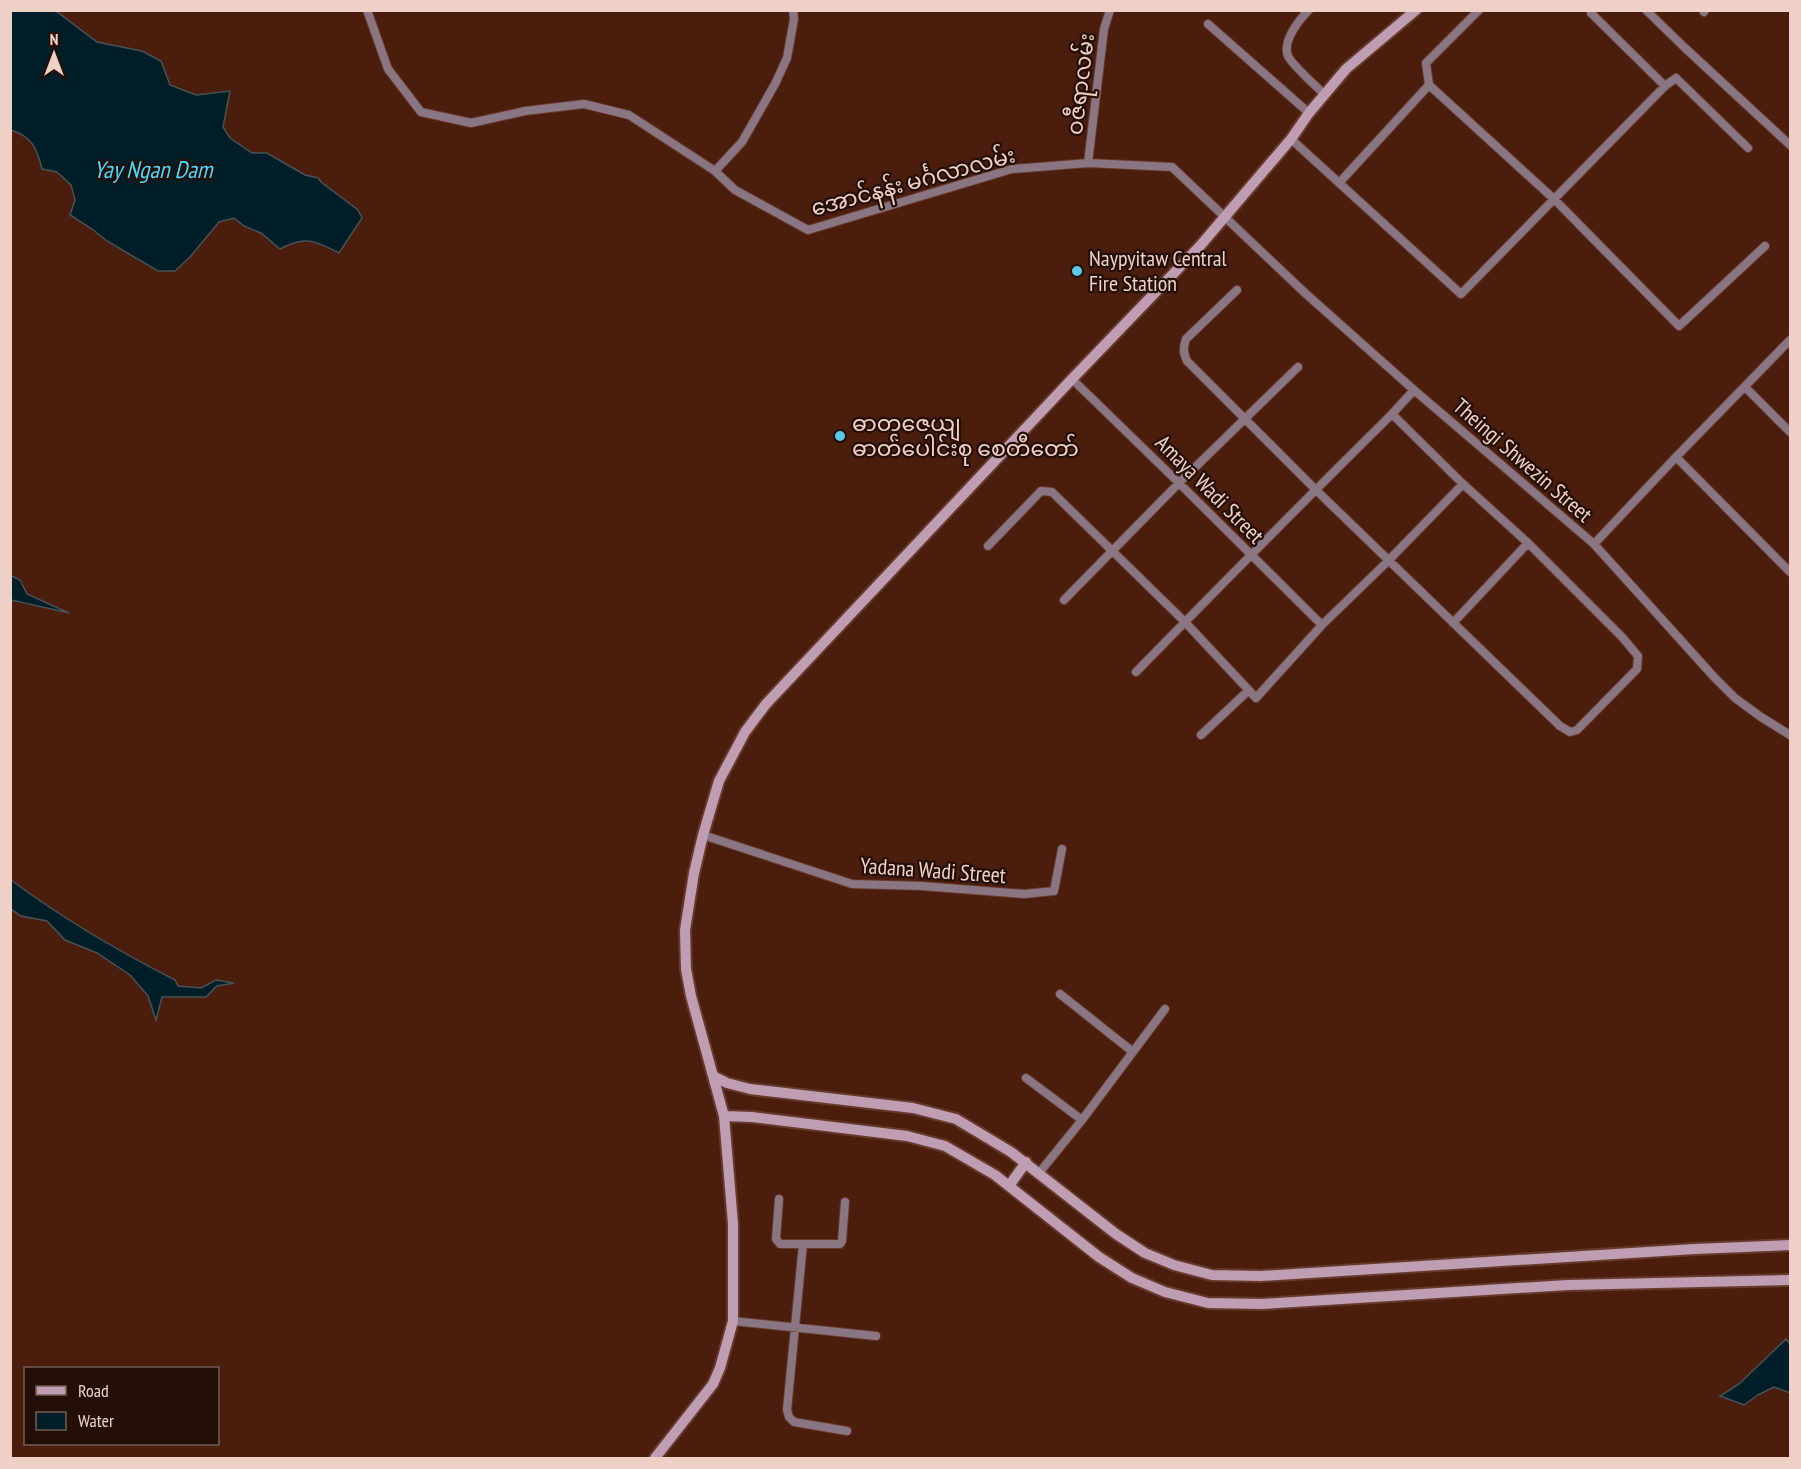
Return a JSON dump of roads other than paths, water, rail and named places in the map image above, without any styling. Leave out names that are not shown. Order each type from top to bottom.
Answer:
[{"type":"street","name":"အောင်နန်း မင်္ဂလာလမ်း","points":[[366,10],[388,69],[421,112],[471,123],[525,111],[584,104],[629,115],[715,171],[735,190],[808,230],[1012,170],[1088,163],[1172,167],[1225,217]]},
{"type":"street","points":[[715,171],[742,142],[775,84],[787,57],[793,28],[793,10]]},
{"type":"street","name":"ဝဇီရာလမ်း","points":[[1088,163],[1104,29],[1110,10]]},
{"type":"street","points":[[1309,10],[1290,36],[1286,47],[1288,57],[1324,94]]},
{"type":"street","points":[[1479,10],[1426,63],[1429,85],[1554,199],[1679,326],[1765,246]]},
{"type":"street","points":[[1646,10],[1791,145]]},
{"type":"street","points":[[655,1458],[713,1384],[720,1368],[733,1321],[733,1224],[724,1116],[691,996],[685,930],[694,873],[719,781],[745,732],[766,704],[1200,246],[1291,139],[1309,113],[1346,69],[1412,12]]},
{"type":"street","points":[[1591,13],[1665,86]]},
{"type":"street","points":[[1208,24],[1309,113]]},
{"type":"street","points":[[1291,139],[1461,294],[1665,86],[1676,78],[1748,148]]},
{"type":"street","points":[[1339,183],[1429,85]]},
{"type":"street","name":"Theingi Shwezin Street","points":[[1225,217],[1305,293],[1414,390],[1593,544],[1714,677],[1736,698],[1791,735]]},
{"type":"street","points":[[1237,290],[1186,339],[1183,352],[1187,361],[1388,561],[1560,726],[1570,732],[1577,730],[1637,669],[1638,656],[1528,543],[1462,484],[1392,414]]},
{"type":"street","points":[[1593,544],[1791,340]]},
{"type":"street","points":[[1064,600],[1298,367]]},
{"type":"street","name":"Amaya Wadi Street","points":[[1072,379],[1322,625]]},
{"type":"street","points":[[1745,387],[1791,432]]},
{"type":"street","points":[[1136,672],[1414,390]]},
{"type":"street","points":[[1676,457],[1791,572]]},
{"type":"street","points":[[988,546],[1041,491],[1052,492],[1185,622],[1256,698],[1322,625],[1462,484]]},
{"type":"street","points":[[1453,622],[1528,543]]},
{"type":"street","points":[[1201,735],[1249,690]]},
{"type":"street","name":"Yadana Wadi Street","points":[[703,835],[852,884],[922,885],[1024,894],[1054,891],[1062,849]]},
{"type":"street","points":[[1060,994],[1133,1052]]},
{"type":"street","points":[[1039,1173],[1082,1120],[1165,1009]]},
{"type":"street","points":[[713,1076],[727,1083],[750,1089],[913,1108],[956,1119],[1026,1162],[1116,1234],[1145,1253],[1174,1265],[1212,1275],[1262,1276],[1791,1245]]},
{"type":"street","points":[[1026,1078],[1082,1120]]},
{"type":"street","points":[[724,1116],[752,1117],[907,1136],[945,1146],[995,1175],[1100,1257],[1132,1278],[1165,1292],[1208,1303],[1262,1305],[1568,1285],[1791,1280]]},
{"type":"street","points":[[1009,1186],[1026,1162]]},
{"type":"street","points":[[779,1199],[776,1239],[780,1244],[840,1244],[845,1203]]},
{"type":"street","points":[[803,1245],[789,1418],[794,1422],[847,1431]]},
{"type":"street","points":[[733,1321],[876,1336]]},
{"type":"water","name":"Yay Ngan Dam","points":[[10,11],[56,11],[97,42],[142,51],[161,61],[170,85],[196,95],[230,91],[223,127],[230,138],[252,153],[267,153],[305,175],[318,178],[358,210],[362,218],[339,253],[310,241],[297,242],[280,249],[261,233],[244,226],[234,218],[219,222],[190,257],[175,271],[158,271],[107,241],[70,215],[75,200],[71,185],[57,172],[42,169],[33,145],[24,136],[11,130]]},
{"type":"water","points":[[10,575],[20,580],[27,594],[69,613],[11,600]]},
{"type":"water","points":[[11,880],[50,908],[91,933],[175,980],[178,986],[201,988],[216,980],[234,983],[217,986],[206,997],[162,997],[156,1020],[148,996],[130,975],[97,953],[65,940],[47,921],[21,916],[11,909]]},
{"type":"water","points":[[1786,1339],[1790,1344],[1790,1393],[1774,1387],[1744,1405],[1720,1396],[1739,1384]]},
{"type":"place","name":"Naypyitaw Central Fire Station","points":[[1077,271]]},
{"type":"place","name":"ဓာတုဇေယျ ဓာတ်ပေါင်းစု စေတီတော်","points":[[840,436]]}]
